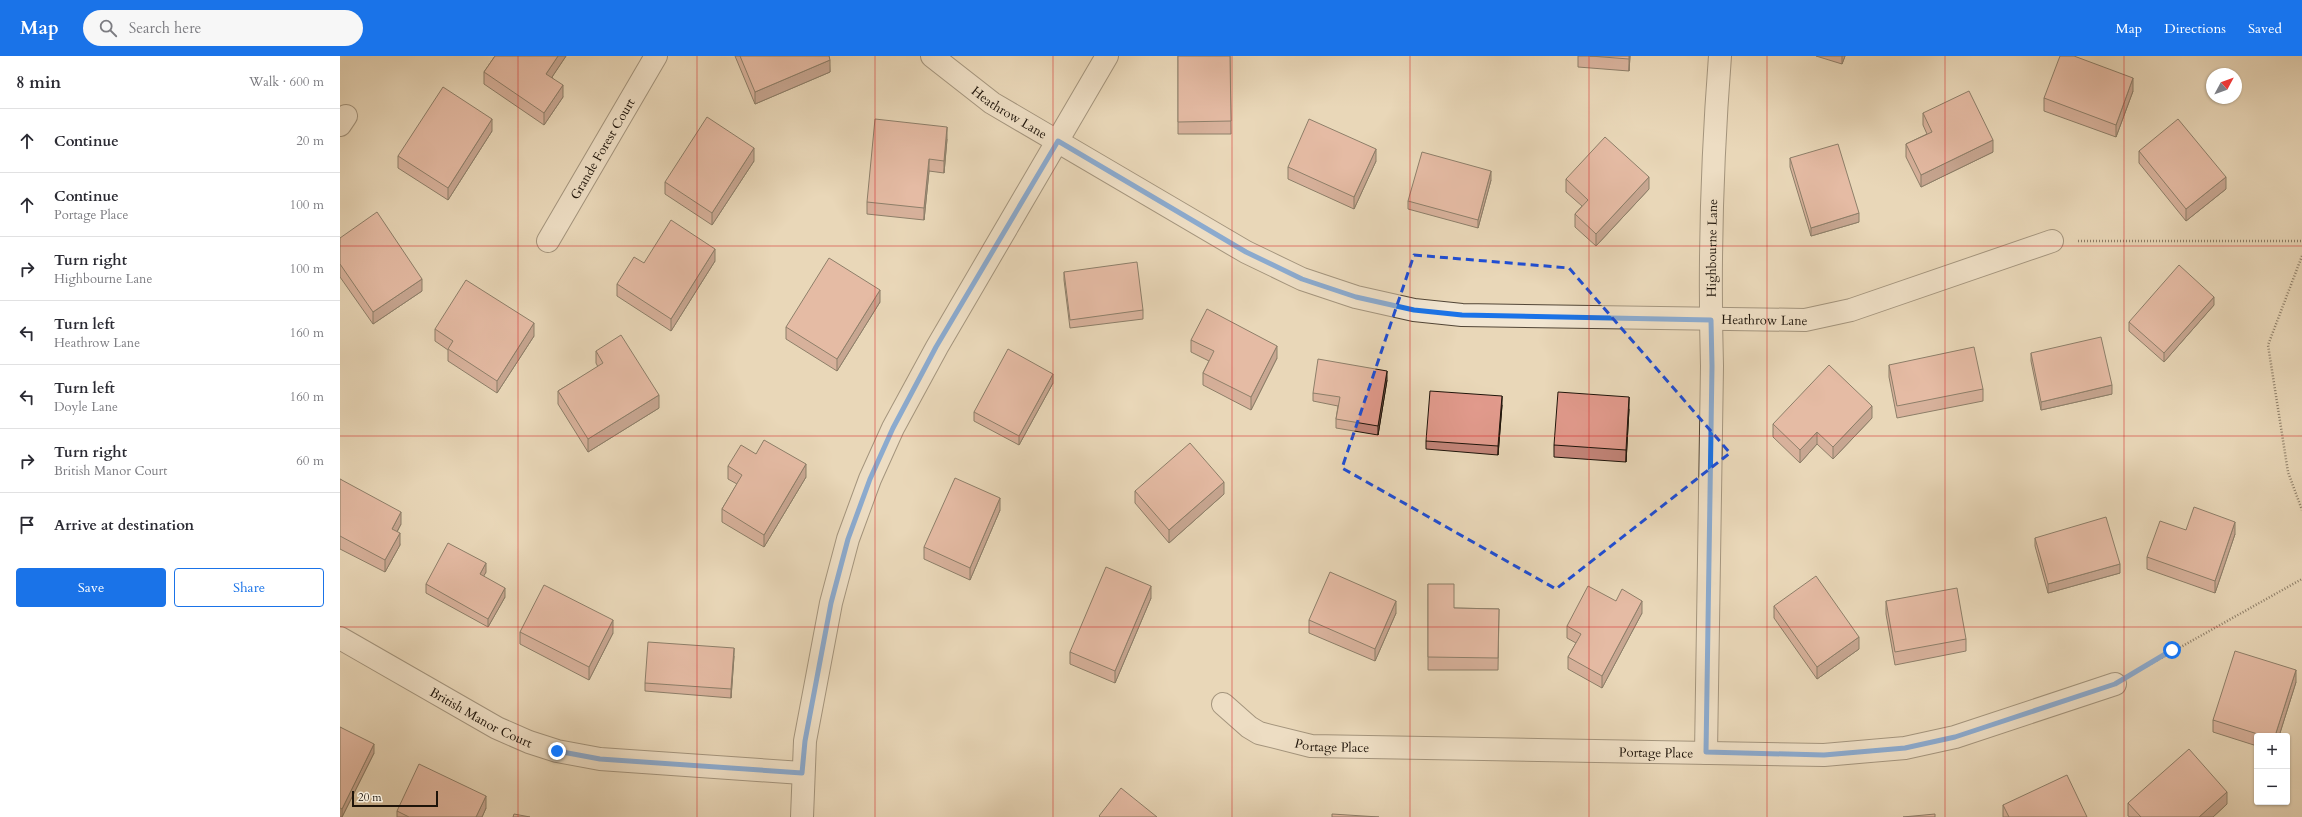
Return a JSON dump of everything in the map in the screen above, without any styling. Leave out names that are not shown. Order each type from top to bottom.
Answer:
[{"type":"street","name":"Grande Forest Court","points":[[548,241],[656,56]]},
{"type":"street","name":"Heathrow Lane","points":[[932,56],[992,103],[1246,252],[1302,279],[1356,297],[1414,310],[1462,315],[1711,320],[1805,320],[1851,310],[2052,241]]},
{"type":"street","points":[[802,817],[802,773],[805,741],[831,603],[848,539],[870,479],[893,428],[936,347],[1107,56]]},
{"type":"street","name":"Highbourne Lane","points":[[1706,752],[1712,366],[1711,320],[1716,114],[1720,56]]},
{"type":"street","name":"British Manor Court","points":[[340,638],[497,728],[529,742],[557,751],[600,759],[802,773]]},
{"type":"street","name":"Portage Place","points":[[1223,704],[1249,727],[1259,732],[1311,746],[1824,755],[1905,748],[1955,737],[2115,684]]},
{"type":"path","points":[[2052,241],[2302,241]]},
{"type":"path","points":[[2302,256],[2268,345],[2288,472],[2302,510]]},
{"type":"path","points":[[2115,684],[2172,650],[2302,579]]},
{"type":"highlighted area","points":[[1414,255],[1569,268],[1730,453],[1556,589],[1342,468]]},
{"type":"building","points":[[495,56],[558,56],[546,74],[563,85],[544,113],[484,72]]},
{"type":"building","points":[[740,56],[829,56],[830,60],[755,92]]},
{"type":"building","points":[[1178,56],[1230,56],[1231,121],[1178,122]]},
{"type":"building","points":[[1590,56],[1629,56],[1629,59]]},
{"type":"building","points":[[2060,56],[2074,56],[2133,78],[2116,125],[2044,98]]},
{"type":"building","points":[[443,87],[492,119],[448,188],[398,156]]},
{"type":"building","points":[[1969,91],[1993,140],[1921,175],[1906,144],[1932,132],[1923,113]]},
{"type":"building","points":[[707,117],[754,148],[712,213],[665,182]]},
{"type":"building","points":[[875,119],[947,127],[944,161],[929,159],[924,208],[867,202]]},
{"type":"building","points":[[1309,119],[1376,149],[1354,197],[1288,167]]},
{"type":"building","points":[[2178,119],[2226,177],[2186,209],[2139,151]]},
{"type":"building","points":[[1605,137],[1649,177],[1596,234],[1575,214],[1588,200],[1566,179]]},
{"type":"building","points":[[1838,144],[1859,213],[1811,228],[1790,158]]},
{"type":"building","points":[[1422,152],[1491,171],[1478,220],[1408,201]]},
{"type":"building","points":[[377,212],[422,279],[373,312],[340,264],[340,238]]},
{"type":"building","points":[[671,220],[715,249],[671,319],[617,284],[634,257],[644,263]]},
{"type":"building","points":[[829,258],[880,290],[837,359],[786,327]]},
{"type":"building","points":[[1137,262],[1143,310],[1070,320],[1064,272]]},
{"type":"building","points":[[2179,265],[2214,297],[2164,353],[2129,322]]},
{"type":"building","points":[[466,280],[534,323],[497,381],[448,349],[453,341],[435,329]]},
{"type":"building","points":[[1207,309],[1277,346],[1251,397],[1203,373],[1214,351],[1191,340]]},
{"type":"building","points":[[621,335],[659,395],[588,439],[558,391],[603,363],[596,351]]},
{"type":"building","points":[[2101,337],[2112,385],[2041,402],[2031,353]]},
{"type":"building","points":[[1974,347],[1983,389],[1897,406],[1889,365]]},
{"type":"building","points":[[1008,349],[1053,374],[1019,436],[974,412]]},
{"type":"building","points":[[1318,359],[1387,371],[1378,426],[1336,419],[1340,397],[1313,393]]},
{"type":"building","points":[[1829,365],[1872,406],[1833,447],[1817,432],[1800,450],[1773,424]]},
{"type":"building","points":[[1430,391],[1502,396],[1498,446],[1426,441]]},
{"type":"building","points":[[1558,392],[1629,397],[1626,450],[1554,445]]},
{"type":"building","points":[[764,440],[806,464],[764,535],[722,509],[742,475],[728,466],[741,445],[756,454]]},
{"type":"building","points":[[1190,443],[1224,482],[1169,530],[1135,491]]},
{"type":"building","points":[[955,478],[1000,498],[970,568],[924,547]]},
{"type":"building","points":[[340,479],[401,512],[392,529],[400,533],[385,560],[340,536]]},
{"type":"building","points":[[2194,507],[2235,522],[2215,581],[2147,557],[2160,521],[2186,530]]},
{"type":"building","points":[[2106,517],[2120,564],[2048,584],[2035,538]]},
{"type":"building","points":[[448,543],[486,563],[480,574],[505,588],[488,619],[426,584]]},
{"type":"building","points":[[1106,567],[1151,586],[1115,671],[1070,652]]},
{"type":"building","points":[[1330,572],[1396,601],[1375,649],[1309,620]]},
{"type":"building","points":[[1816,576],[1859,637],[1817,667],[1774,606]]},
{"type":"building","points":[[1428,584],[1454,584],[1454,608],[1499,609],[1498,658],[1428,657]]},
{"type":"building","points":[[544,585],[613,620],[589,667],[520,632]]},
{"type":"building","points":[[1588,586],[1616,601],[1622,589],[1642,601],[1602,676],[1568,657],[1581,634],[1567,626]]},
{"type":"building","points":[[1957,588],[1966,639],[1895,652],[1886,601]]},
{"type":"building","points":[[648,642],[734,648],[731,689],[645,683]]},
{"type":"building","points":[[2235,651],[2296,670],[2276,733],[2254,733],[2213,720]]},
{"type":"building","points":[[340,727],[374,744],[342,809],[340,808]]},
{"type":"building","points":[[2189,749],[2227,792],[2199,817],[2141,817],[2128,803]]},
{"type":"building","points":[[419,764],[486,796],[476,817],[409,817],[397,811]]},
{"type":"building","points":[[2067,775],[2087,817],[2009,817],[2003,805]]},
{"type":"building","points":[[1121,788],[1157,817],[1100,817],[1099,816]]},
{"type":"building","points":[[514,814],[530,817],[513,817]]},
{"type":"building","points":[[1332,814],[1379,817],[1332,817]]},
{"type":"building","points":[[1935,814],[1935,817],[1903,817]]},
{"type":"route","points":[[557,751],[600,759],[802,773],[805,741],[831,603],[848,539],[870,479],[893,428],[936,347],[1058,141],[1246,252],[1302,279],[1356,297],[1414,310],[1462,315],[1711,320],[1712,366],[1706,752],[1824,755],[1905,748],[1955,737],[2038,711],[2115,684],[2172,650]]}]
